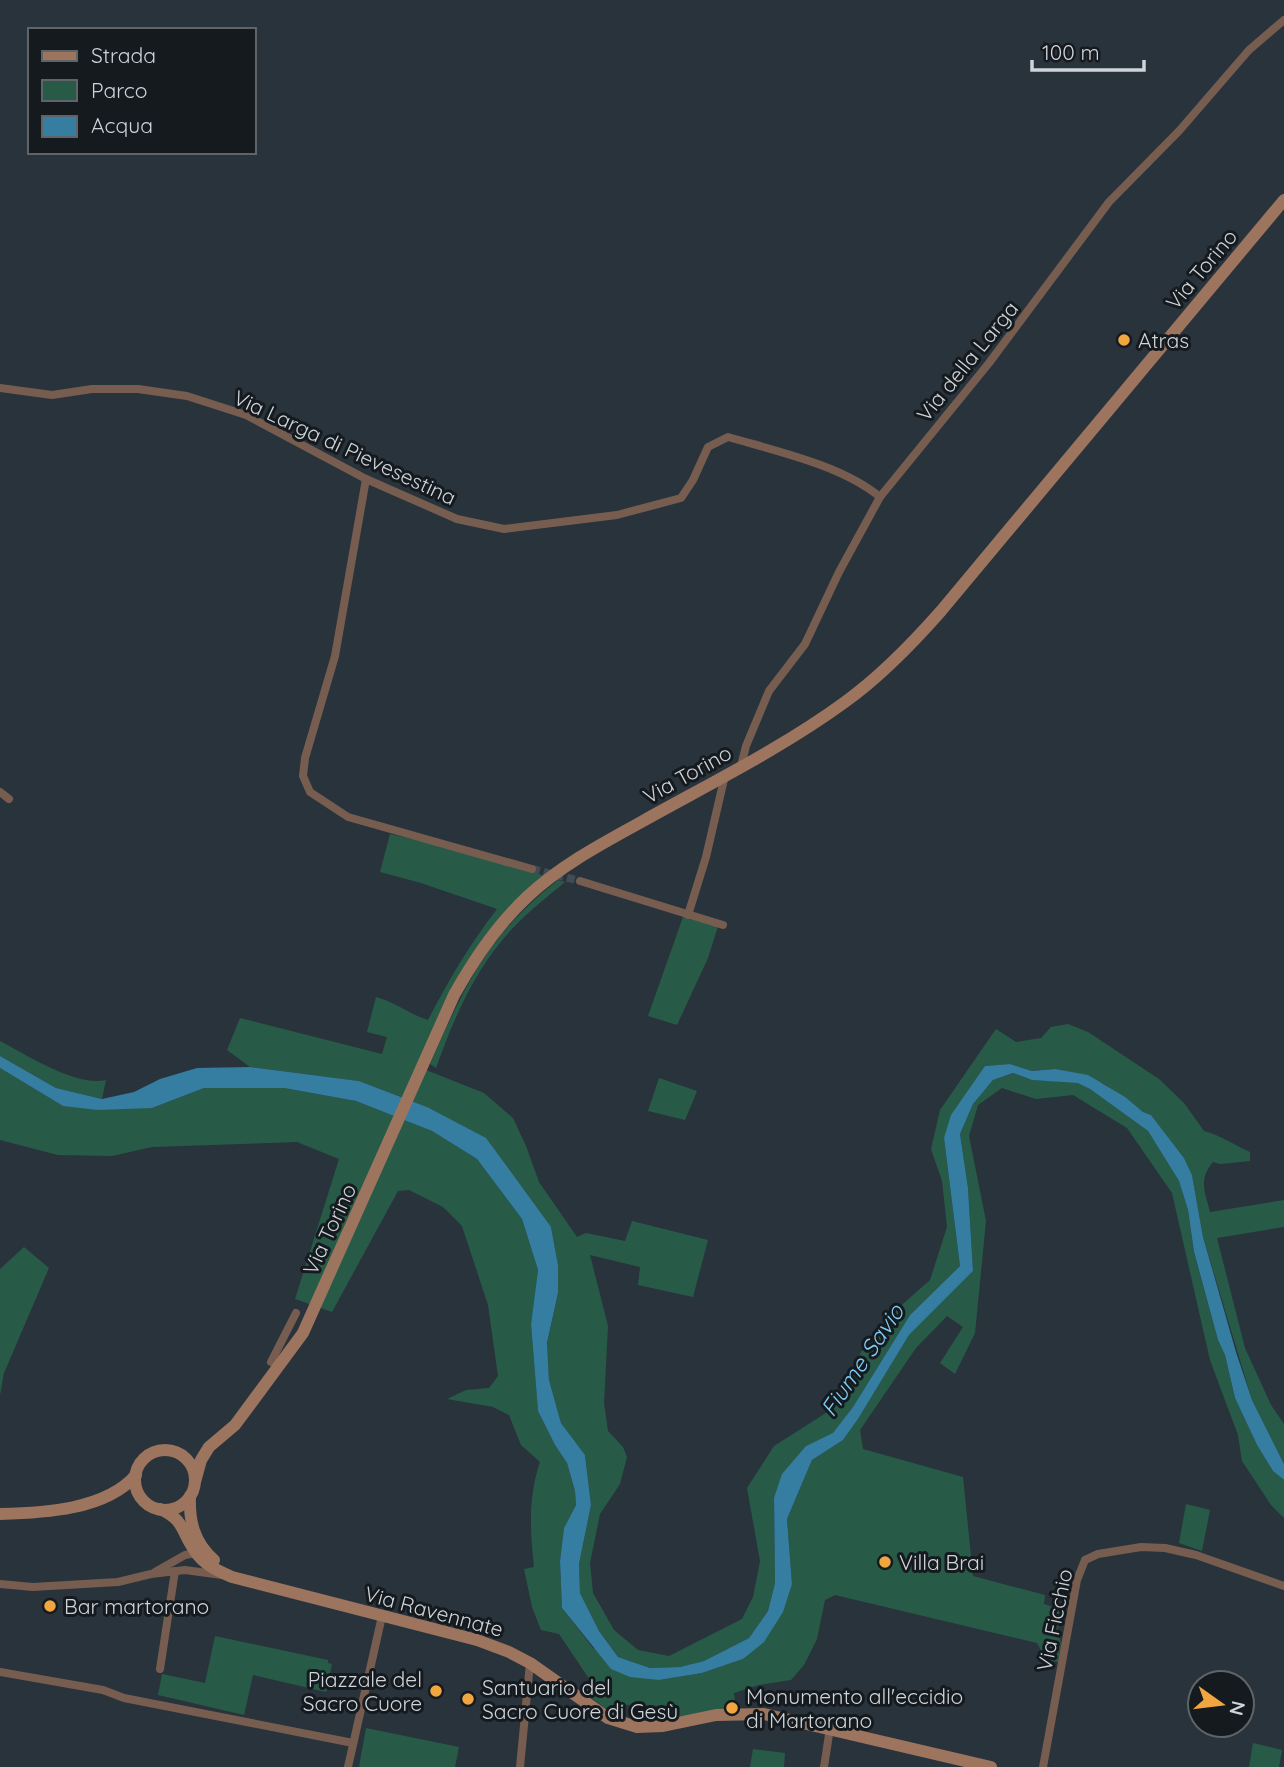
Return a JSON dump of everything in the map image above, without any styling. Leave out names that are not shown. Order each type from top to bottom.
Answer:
[{"type":"main road","name":"Via Torino","points":[[195,1482],[201,1460],[209,1447],[235,1425],[303,1333],[442,1021],[467,971],[482,948],[527,897],[558,872],[845,702],[906,649],[941,611],[1284,200]]},
{"type":"main road","points":[[0,1514],[64,1508],[106,1497],[121,1490],[136,1475],[142,1461],[154,1452],[193,1452],[209,1447]]},
{"type":"main road","points":[[177,1452],[190,1464],[195,1482],[190,1496],[191,1526],[200,1552]]},
{"type":"main road","points":[[136,1475],[136,1485],[146,1503]]},
{"type":"main road","points":[[160,1509],[177,1507],[190,1496]]},
{"type":"main road","points":[[106,1497],[125,1497],[160,1509],[178,1520],[200,1552]]},
{"type":"main road","name":"Via Ravennate","points":[[200,1552],[214,1569],[232,1577],[477,1640],[509,1652],[530,1662],[608,1718],[636,1727],[663,1726],[716,1715],[764,1714],[991,1767]]},
{"type":"main road","name":"Via Ravennate","points":[[200,1552],[261,1584]]},
{"type":"street","name":"Via della Larga","points":[[741,766],[746,746],[769,691],[805,644],[839,572],[880,497],[989,363],[1110,202],[1179,131],[1249,50],[1284,20]]},
{"type":"street","name":"Via Larga di Pievesestina","points":[[0,388],[52,395],[92,389],[138,389],[187,396],[246,415],[366,479],[457,519],[504,529],[617,515],[681,498],[693,480],[708,447],[728,437],[810,461],[870,489],[880,497]]},
{"type":"street","points":[[366,479],[335,656],[305,758],[303,776],[310,792],[348,817],[532,869]]},
{"type":"street","points":[[688,915],[706,856],[725,775]]},
{"type":"street","points":[[0,792],[9,799]]},
{"type":"street","points":[[580,881],[723,925]]},
{"type":"street","points":[[271,1363],[296,1313]]},
{"type":"street","points":[[284,1339],[287,1356]]},
{"type":"street","points":[[178,1558],[188,1538]]},
{"type":"street","name":"Via Ficchio","points":[[1042,1767],[1077,1580],[1085,1560],[1098,1554],[1142,1547],[1165,1548],[1196,1555],[1284,1586]]},
{"type":"street","points":[[185,1570],[200,1552]]},
{"type":"street","name":"Via Ravennate","points":[[151,1574],[178,1558],[200,1552]]},
{"type":"street","name":"Via Ravennate","points":[[0,1584],[33,1587],[118,1582],[185,1570],[232,1577]]},
{"type":"street","points":[[160,1669],[175,1572]]},
{"type":"street","points":[[348,1767],[382,1616]]},
{"type":"street","points":[[520,1767],[530,1662]]},
{"type":"street","points":[[0,1672],[103,1690],[147,1702],[353,1743]]},
{"type":"street","points":[[824,1767],[830,1728]]},
{"type":"green space","points":[[390,834],[470,853],[546,876],[509,909],[416,1066],[484,1093],[513,1118],[539,1182],[577,1237],[586,1233],[625,1241],[632,1221],[708,1240],[693,1297],[638,1285],[640,1267],[590,1255],[608,1326],[604,1403],[608,1431],[623,1447],[627,1457],[620,1484],[600,1514],[590,1563],[593,1593],[614,1630],[638,1650],[669,1656],[742,1619],[753,1597],[760,1561],[747,1488],[774,1446],[826,1413],[861,1352],[896,1310],[930,1280],[947,1227],[942,1181],[931,1149],[940,1110],[996,1029],[1016,1042],[1041,1038],[1051,1027],[1068,1024],[1088,1032],[1159,1079],[1184,1103],[1204,1131],[1250,1152],[1250,1161],[1220,1164],[1213,1162],[1208,1168],[1204,1186],[1210,1212],[1284,1200],[1284,1227],[1217,1238],[1245,1348],[1271,1405],[1284,1424],[1284,1464],[1252,1400],[1203,1237],[1192,1175],[1184,1158],[1151,1115],[1104,1084],[1055,1069],[1032,1071],[1010,1064],[985,1066],[944,1138],[960,1266],[910,1315],[853,1407],[833,1434],[806,1446],[774,1498],[775,1583],[768,1611],[749,1638],[704,1661],[680,1667],[650,1668],[618,1657],[599,1631],[580,1593],[579,1564],[591,1505],[585,1455],[561,1423],[549,1380],[547,1344],[558,1293],[558,1265],[551,1227],[427,1107],[359,1081],[250,1067],[227,1050],[240,1018],[382,1054],[387,1037],[367,1032],[376,997],[428,1020],[460,963],[497,909],[380,872]]},
{"type":"green space","points":[[558,880],[565,882],[518,923],[487,960],[458,1012],[436,1068],[430,1064],[467,986],[481,963],[513,921]]},
{"type":"green space","points":[[683,917],[718,926],[708,958],[677,1025],[648,1016]]},
{"type":"green space","points":[[0,1041],[66,1074],[94,1081],[106,1080],[102,1099],[56,1088],[0,1056]]},
{"type":"green space","points":[[0,1068],[63,1106],[152,1108],[204,1088],[284,1088],[356,1101],[432,1131],[477,1159],[522,1219],[538,1270],[531,1324],[538,1411],[567,1463],[576,1505],[564,1528],[560,1561],[562,1608],[593,1648],[659,1680],[702,1673],[743,1659],[792,1584],[787,1519],[812,1460],[843,1440],[909,1335],[973,1271],[968,1188],[960,1134],[973,1104],[993,1080],[1013,1073],[1032,1080],[1078,1082],[1090,1089],[1148,1131],[1179,1181],[1188,1210],[1194,1253],[1235,1398],[1257,1445],[1273,1471],[1284,1480],[1284,1518],[1271,1505],[1242,1461],[1238,1435],[1210,1360],[1172,1193],[1127,1128],[1073,1095],[1036,1099],[1002,1088],[978,1105],[969,1136],[986,1221],[975,1333],[955,1374],[940,1363],[963,1327],[947,1316],[916,1348],[860,1430],[863,1449],[963,1477],[973,1576],[1045,1595],[1044,1604],[1062,1610],[1057,1631],[1061,1643],[1058,1662],[1041,1659],[1042,1652],[1037,1643],[835,1595],[825,1600],[817,1639],[804,1665],[791,1680],[759,1685],[734,1693],[736,1709],[673,1719],[670,1706],[622,1705],[616,1716],[582,1691],[594,1686],[559,1634],[541,1630],[532,1607],[524,1569],[534,1567],[531,1514],[533,1488],[540,1462],[521,1445],[509,1415],[493,1407],[447,1399],[466,1390],[489,1388],[498,1376],[488,1305],[462,1226],[443,1207],[409,1190],[398,1191],[332,1312],[295,1299],[339,1159],[297,1142],[152,1147],[112,1156],[58,1155],[0,1140]]},
{"type":"green space","points":[[659,1078],[697,1091],[685,1120],[648,1111]]},
{"type":"green space","points":[[24,1247],[49,1268],[4,1373],[0,1395],[0,1269]]},
{"type":"green space","points":[[1186,1504],[1210,1510],[1202,1551],[1179,1543]]},
{"type":"green space","points":[[215,1636],[328,1660],[328,1663],[332,1664],[326,1692],[253,1675],[244,1715],[158,1695],[162,1674],[205,1683]]},
{"type":"green space","points":[[366,1728],[459,1747],[455,1767],[359,1767]]},
{"type":"green space","points":[[1253,1743],[1282,1750],[1279,1767],[1249,1767]]},
{"type":"green space","points":[[753,1749],[785,1753],[784,1767],[750,1767]]},
{"type":"water","points":[[0,1056],[56,1088],[102,1099],[134,1092],[160,1079],[197,1068],[250,1067],[359,1081],[427,1107],[486,1138],[551,1227],[558,1265],[558,1293],[547,1343],[549,1380],[561,1423],[585,1455],[591,1505],[579,1564],[580,1593],[599,1631],[618,1657],[650,1668],[680,1667],[704,1661],[749,1638],[768,1611],[775,1583],[774,1498],[782,1474],[806,1446],[833,1433],[853,1407],[910,1315],[960,1266],[944,1138],[951,1115],[985,1066],[1010,1064],[1032,1071],[1055,1069],[1088,1075],[1151,1115],[1184,1158],[1192,1175],[1203,1237],[1236,1352],[1252,1400],[1284,1464],[1284,1480],[1273,1471],[1257,1445],[1235,1398],[1194,1252],[1188,1210],[1179,1181],[1148,1131],[1078,1083],[1032,1080],[1013,1073],[993,1080],[973,1104],[960,1134],[968,1188],[973,1271],[909,1335],[843,1440],[812,1460],[787,1519],[792,1584],[783,1612],[764,1642],[743,1659],[702,1673],[659,1680],[630,1677],[611,1669],[562,1608],[560,1561],[564,1528],[576,1505],[567,1463],[538,1411],[531,1324],[538,1270],[522,1219],[477,1159],[432,1131],[356,1101],[284,1088],[204,1088],[152,1108],[98,1110],[63,1106],[0,1068]]},
{"type":"tunnel","points":[[532,869],[580,881]]},
{"type":"place","name":"Atras","points":[[1124,340]]},
{"type":"place","name":"Villa Brai","points":[[885,1562]]},
{"type":"place","name":"Bar martorano","points":[[50,1606]]},
{"type":"place","name":"Piazzale del Sacro Cuore","points":[[436,1691]]},
{"type":"place","name":"Santuario del Sacro Cuore di Gesù","points":[[468,1699]]},
{"type":"place","name":"Monumento all'eccidio di Martorano","points":[[732,1708]]},
{"type":"water label","name":"Fiume Savio","points":[[862,1360]]}]
